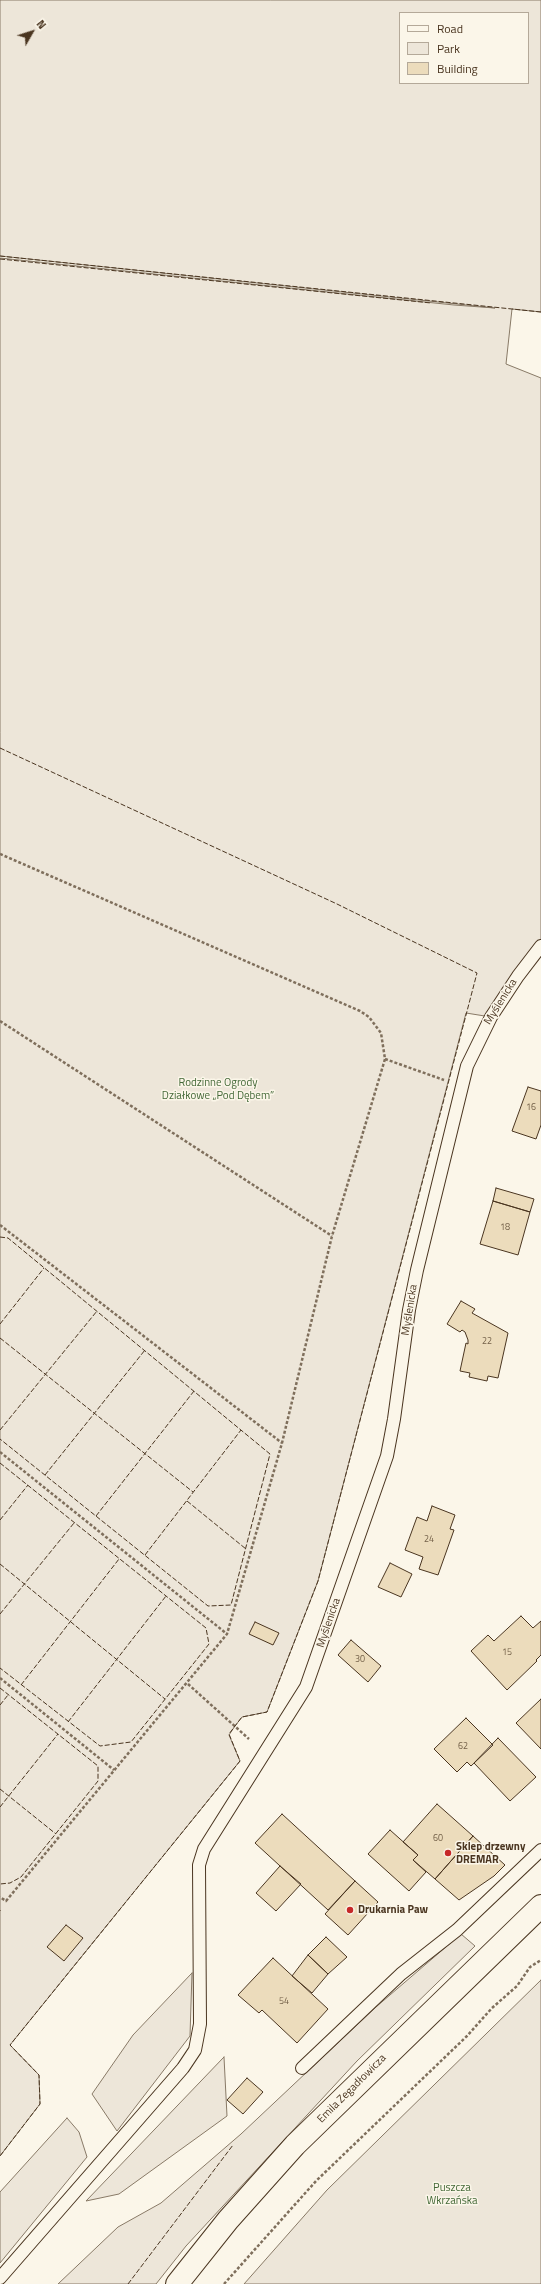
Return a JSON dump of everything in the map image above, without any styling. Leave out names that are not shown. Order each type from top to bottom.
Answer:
[{"type":"main road","name":"Emila Zegadłowicza","points":[[177,2284],[228,2220],[296,2145],[541,1906]]},
{"type":"lane","name":"Myślenicka","points":[[0,2278],[183,2068],[195,2050],[200,2024],[199,1865],[204,1849],[306,1687],[387,1456],[394,1419],[409,1310],[417,1270],[467,1066],[491,1016],[518,976],[541,946]]},
{"type":"lane","points":[[302,2068],[401,1974],[457,1930],[541,1850]]},
{"type":"path","points":[[0,854],[360,1011],[369,1017],[381,1033],[385,1059],[332,1236],[282,1443],[227,1634],[188,1684],[114,1770],[6,1902],[0,1897]]},
{"type":"path","points":[[0,1021],[332,1236]]},
{"type":"path","points":[[385,1059],[462,1086]]},
{"type":"path","points":[[0,1225],[282,1443]]},
{"type":"path","points":[[0,1452],[227,1634]]},
{"type":"path","points":[[0,1678],[114,1770]]},
{"type":"path","points":[[188,1684],[264,1753]]},
{"type":"path","points":[[224,2284],[316,2181],[467,2036],[492,2008],[517,1986],[530,1968],[541,1960]]},
{"type":"green space","name":"Rodzinne Ogrody Działkowe „Pod Dębem”","points":[[0,0],[541,0],[541,312],[512,309],[506,364],[541,378],[541,946],[491,1017],[466,1013],[318,1581],[267,1712],[242,1717],[235,1726],[229,1735],[240,1761],[10,2045],[39,2075],[40,2104],[0,2156],[0,258],[495,308],[0,256]]},
{"type":"green space","points":[[461,1934],[475,1946],[357,2061],[186,2246],[156,2284],[58,2284],[118,2227],[161,2203],[241,2134],[376,2007]]},
{"type":"green space","points":[[192,1973],[190,2036],[117,2131],[92,2094],[133,2035]]},
{"type":"green space","name":"Puszcza Wkrzańska","points":[[541,1980],[541,2284],[244,2284],[327,2190]]},
{"type":"green space","points":[[224,2057],[227,2116],[119,2194],[86,2201]]},
{"type":"green space","points":[[67,2118],[79,2132],[87,2157],[0,2263],[0,2192]]},
{"type":"building","points":[[528,1087],[541,1091],[541,1125],[536,1139],[512,1131]]},
{"type":"building","points":[[496,1188],[534,1199],[530,1212],[493,1201]]},
{"type":"building","points":[[493,1201],[530,1212],[518,1255],[480,1244]]},
{"type":"building","points":[[461,1301],[475,1309],[472,1313],[508,1333],[498,1378],[488,1376],[487,1381],[469,1377],[470,1373],[460,1371],[468,1340],[465,1332],[462,1330],[460,1332],[447,1324]]},
{"type":"building","points":[[432,1506],[455,1515],[450,1529],[454,1530],[438,1575],[419,1569],[423,1557],[405,1550],[417,1517],[427,1521]]},
{"type":"building","points":[[390,1563],[412,1574],[401,1597],[378,1587]]},
{"type":"building","points":[[521,1616],[533,1628],[541,1621],[541,1655],[536,1660],[537,1661],[507,1690],[471,1651],[488,1635],[494,1641]]},
{"type":"building","points":[[255,1622],[279,1633],[273,1645],[249,1634]]},
{"type":"building","points":[[351,1640],[381,1666],[368,1682],[338,1655]]},
{"type":"building","points":[[541,1699],[541,1749],[516,1723]]},
{"type":"building","points":[[466,1718],[493,1745],[471,1766],[467,1762],[457,1772],[434,1749]]},
{"type":"building","points":[[498,1738],[536,1777],[510,1801],[474,1763]]},
{"type":"building","points":[[437,1804],[473,1836],[435,1879],[413,1860],[418,1855],[403,1842]]},
{"type":"building","points":[[282,1814],[355,1881],[328,1910],[255,1843]]},
{"type":"building","points":[[390,1830],[418,1855],[413,1860],[426,1872],[409,1891],[368,1854]]},
{"type":"building","points":[[473,1836],[505,1865],[494,1876],[459,1900],[435,1879]]},
{"type":"building","points":[[280,1866],[301,1884],[276,1911],[256,1893]]},
{"type":"building","points":[[355,1881],[378,1902],[348,1935],[325,1914]]},
{"type":"building","points":[[66,1925],[83,1938],[64,1961],[47,1947]]},
{"type":"building","points":[[326,1937],[347,1957],[328,1974],[308,1955]]},
{"type":"building","points":[[308,1955],[328,1974],[312,1993],[292,1976]]},
{"type":"building","points":[[273,1958],[328,2009],[297,2043],[262,2010],[259,2013],[238,1995]]},
{"type":"building","points":[[247,2078],[263,2092],[243,2114],[227,2100]]},
{"type":"fence","points":[[0,256],[541,312]]},
{"type":"fence","points":[[0,259],[431,303]]},
{"type":"fence","points":[[0,748],[337,904],[477,973],[318,1581],[267,1712],[242,1717],[235,1726],[229,1734],[240,1761],[10,2045],[39,2075],[40,2104],[0,2156]]},
{"type":"fence","points":[[0,1237],[8,1238],[270,1454],[231,1605],[208,1606],[0,1439]]},
{"type":"fence","points":[[0,1324],[44,1268]]},
{"type":"fence","points":[[0,1430],[97,1311]]},
{"type":"fence","points":[[0,1338],[193,1492]]},
{"type":"fence","points":[[45,1475],[145,1350]]},
{"type":"fence","points":[[96,1516],[194,1391]]},
{"type":"fence","points":[[145,1555],[241,1430]]},
{"type":"fence","points":[[0,1463],[206,1628],[209,1644],[131,1742],[100,1746],[0,1668]]},
{"type":"fence","points":[[0,1520],[28,1485]]},
{"type":"fence","points":[[187,1501],[246,1549]]},
{"type":"fence","points":[[0,1614],[74,1523]]},
{"type":"fence","points":[[21,1685],[119,1559]]},
{"type":"fence","points":[[0,1564],[165,1699]]},
{"type":"fence","points":[[68,1722],[166,1596]]},
{"type":"fence","points":[[0,1688],[98,1766],[98,1781],[21,1877],[10,1883],[0,1884]]},
{"type":"fence","points":[[0,1705],[8,1695]]},
{"type":"fence","points":[[0,1807],[58,1734]]},
{"type":"fence","points":[[0,1789],[56,1834]]},
{"type":"fence","points":[[128,2284],[233,2145]]},
{"type":"place","name":"Sklep drzewny DREMAR","points":[[448,1853]]},
{"type":"place","name":"Drukarnia Paw","points":[[350,1910]]}]
